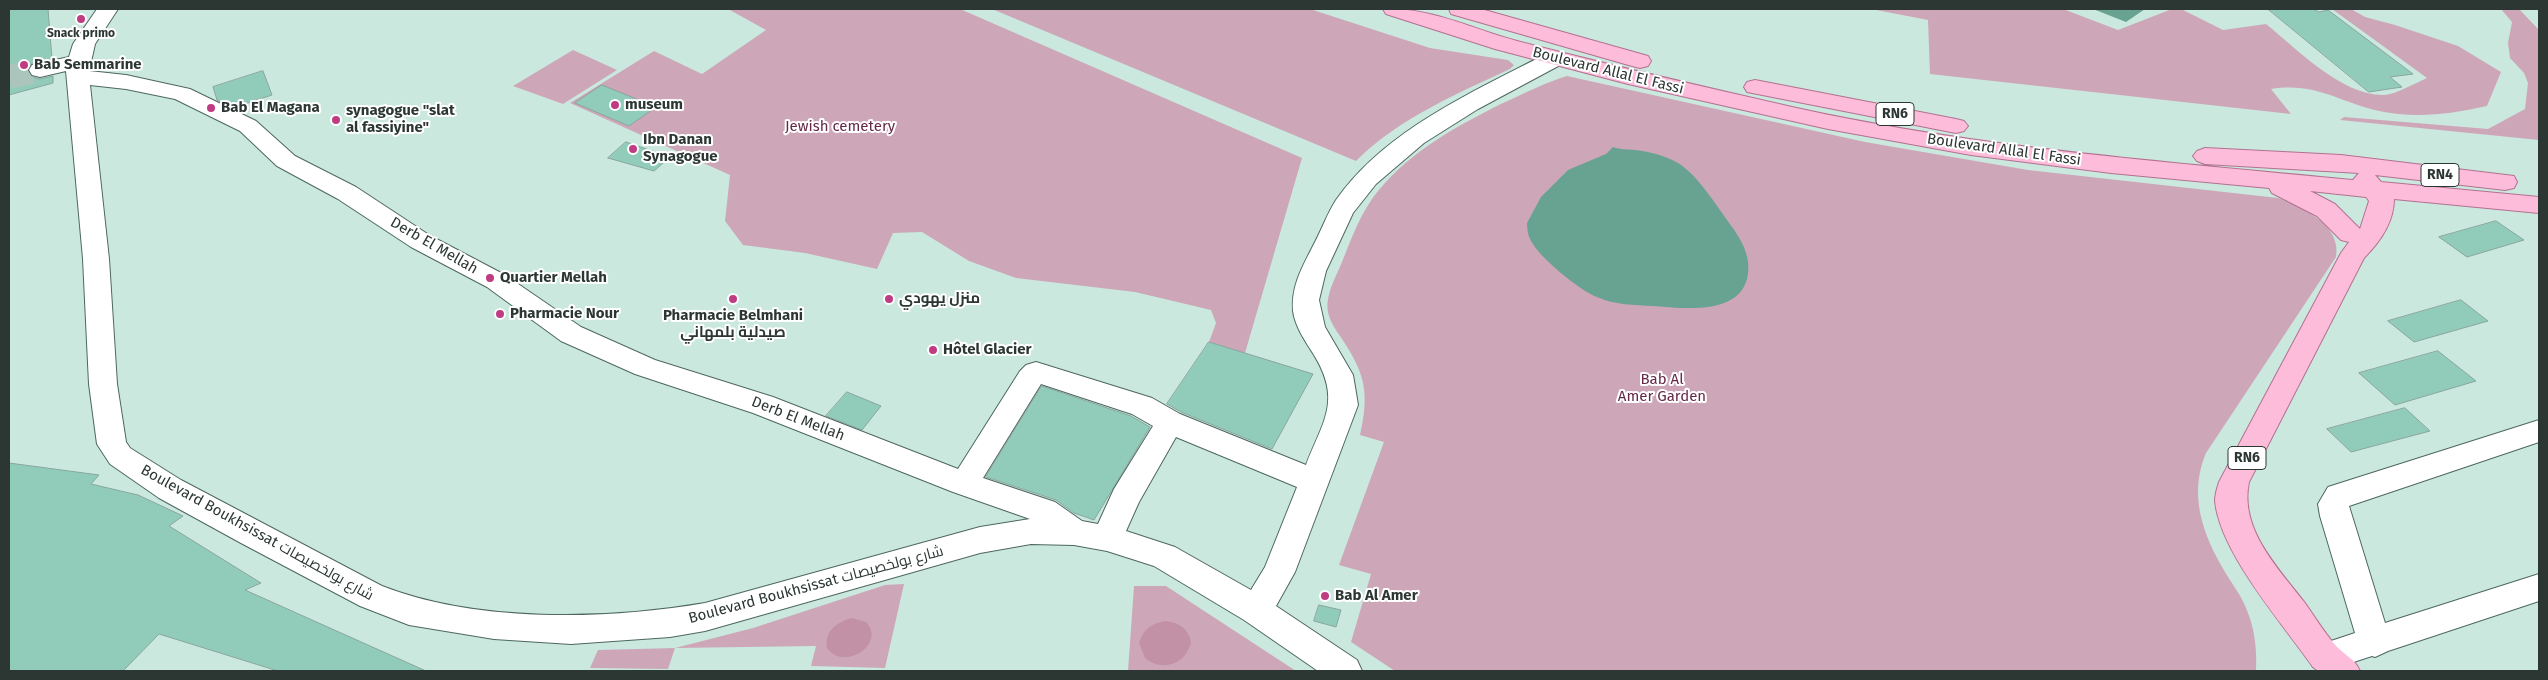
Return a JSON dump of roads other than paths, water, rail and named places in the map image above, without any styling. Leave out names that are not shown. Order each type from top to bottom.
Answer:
[{"type":"main road","name":"Boulevard Allal El Fassi","points":[[1394,9],[1554,59],[1761,108],[1971,148],[2111,165],[2253,178],[2336,175]]},
{"type":"main road","name":"Boulevard Allal El Fassi","points":[[1459,9],[1640,61],[1759,88],[1973,129],[2193,155],[2336,175],[2539,186]]},
{"type":"main road","name":"RN6","points":[[2331,666],[2250,554],[2235,521],[2230,499],[2234,482],[2352,244],[2368,240],[2377,225],[2382,200],[2375,190],[2365,179],[2336,175]]},
{"type":"main road","points":[[2336,175],[2352,244]]},
{"type":"main road","points":[[2253,178],[2292,191],[2312,202],[2340,222],[2352,244]]},
{"type":"main road","name":"RN4","points":[[2375,190],[2539,204]]},
{"type":"street","name":"Boulevard Boukhsissat شارع بولخصيصات","points":[[107,9],[84,44],[77,70],[96,259],[103,384],[111,438],[115,449],[124,459],[170,489],[371,596],[409,611],[524,629],[590,629],[670,624],[748,606],[980,540],[1031,531],[1074,532],[1107,538],[1164,556],[1256,610],[1345,671]]},
{"type":"street","points":[[1256,610],[1279,572],[1340,417],[1345,394],[1344,384],[1338,370],[1312,326],[1306,309],[1306,298],[1314,268],[1346,205],[1378,166],[1421,134],[1466,106],[1554,59]]},
{"type":"street","name":"Derb El Mellah","points":[[40,70],[77,70],[182,94],[248,126],[283,156],[286,161],[346,193],[420,241],[496,282],[571,334],[645,367],[763,404],[964,484],[1044,511],[1074,532]]},
{"type":"street","points":[[964,484],[1030,378],[1036,372],[1142,406],[1170,422],[1314,481]]},
{"type":"street","points":[[1107,538],[1125,498],[1170,422]]},
{"type":"street","points":[[2375,642],[2335,516],[2333,504],[2339,496],[2539,431]]},
{"type":"street","points":[[2331,666],[2375,642],[2539,588]]},
{"type":"tunnel","points":[[9,77],[40,70]]},
{"type":"place","name":"Snack primo","points":[[81,19]]},
{"type":"place","name":"Bab Semmarine","points":[[24,65]]},
{"type":"place","name":"museum","points":[[615,105]]},
{"type":"place","name":"Bab El Magana","points":[[211,108]]},
{"type":"place","name":"synagogue \"slat al fassiyine\"","points":[[336,120]]},
{"type":"place","name":"Ibn Danan Synagogue","points":[[633,149]]},
{"type":"place","name":"Quartier Mellah","points":[[490,278]]},
{"type":"place","name":"Pharmacie Belmhani صيدلية بلمهاني","points":[[733,299]]},
{"type":"place","name":"منزل يهودي","points":[[889,299]]},
{"type":"place","name":"Pharmacie Nour","points":[[500,314]]},
{"type":"place","name":"Hôtel Glacier","points":[[933,350]]},
{"type":"place","name":"Bab Al Amer","points":[[1325,596]]},
{"type":"park label","name":"Jewish cemetery","points":[[840,127]]},
{"type":"park label","name":"Bab Al Amer Garden","points":[[1662,388]]}]
